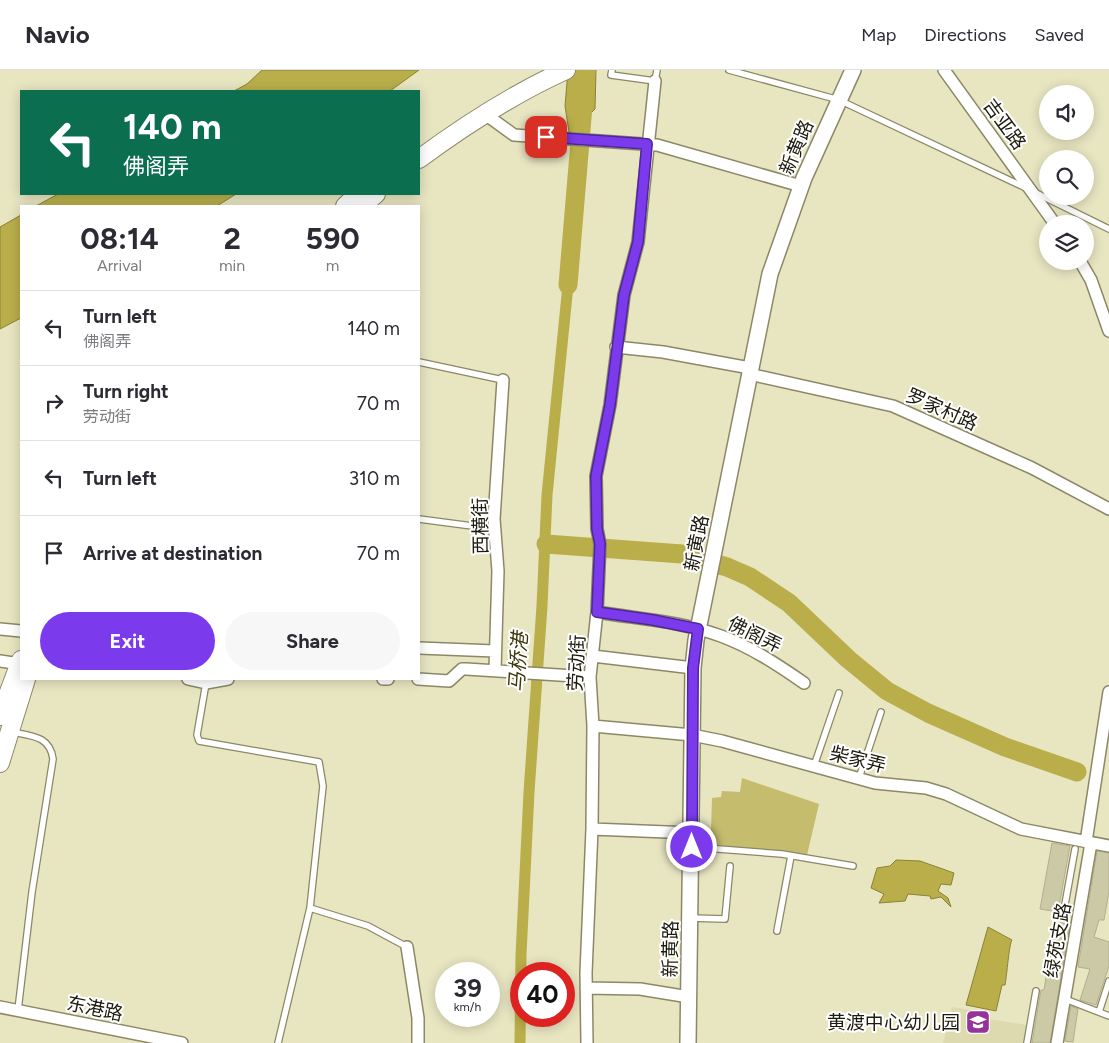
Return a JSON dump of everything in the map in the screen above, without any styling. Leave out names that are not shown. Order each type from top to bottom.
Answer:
[{"type":"main road","points":[[420,159],[485,114],[553,72]]},
{"type":"main road","points":[[420,143],[451,121],[553,72]]},
{"type":"main road","points":[[346,205],[357,195]]},
{"type":"main road","points":[[363,205],[375,195]]},
{"type":"main road","points":[[0,763],[4,724],[20,674]]},
{"type":"street","name":"新黄路","points":[[688,1043],[693,668],[698,629],[715,553],[770,274],[801,186],[853,70]]},
{"type":"street","name":"吉亚路","points":[[944,70],[1048,215]]},
{"type":"street","name":"劳动街","points":[[587,1043],[586,988],[592,830],[593,726],[590,676],[597,612],[600,548],[597,529],[596,476],[610,405],[624,295],[638,242],[647,144],[656,76]]},
{"type":"street","points":[[485,114],[514,135],[667,147],[801,186]]},
{"type":"street","points":[[1085,270],[1091,280],[1109,331]]},
{"type":"street","name":"罗家村路","points":[[616,347],[663,352],[886,403],[1038,471],[1109,509]]},
{"type":"street","name":"西横街","points":[[495,670],[498,571],[495,528],[503,380]]},
{"type":"street","name":"佛阁弄","points":[[597,612],[653,620],[719,635],[750,649],[804,683]]},
{"type":"street","points":[[0,629],[20,631]]},
{"type":"street","points":[[420,648],[495,651]]},
{"type":"street","points":[[593,656],[693,668]]},
{"type":"street","points":[[0,661],[20,667]]},
{"type":"street","points":[[420,679],[450,681],[462,670],[495,670],[590,676]]},
{"type":"street","points":[[192,680],[206,683],[222,680]]},
{"type":"street","name":"绿苑支路","points":[[1057,1043],[1084,884],[1088,843],[1106,734],[1109,692]]},
{"type":"street","name":"柴家弄","points":[[593,726],[692,735],[859,778],[937,791],[1021,829],[1109,846]]},
{"type":"street","points":[[592,830],[692,840]]},
{"type":"street","points":[[407,947],[417,1002],[418,1043]]},
{"type":"street","points":[[586,988],[640,989],[689,997]]},
{"type":"street","name":"东港路","points":[[0,1007],[182,1043]]},
{"type":"lane","points":[[612,70],[611,75],[656,76]]},
{"type":"lane","points":[[729,70],[839,100],[1109,228]]},
{"type":"lane","points":[[420,362],[503,380]]},
{"type":"lane","points":[[420,519],[495,528]]},
{"type":"lane","points":[[206,683],[197,735],[199,741],[319,762],[322,794],[310,908],[278,1043]]},
{"type":"lane","points":[[814,766],[839,692]]},
{"type":"lane","points":[[859,778],[881,712]]},
{"type":"lane","points":[[4,724],[45,741],[51,748],[53,759],[32,892],[18,1010]]},
{"type":"lane","points":[[692,840],[853,866]]},
{"type":"lane","points":[[1064,910],[1075,849]]},
{"type":"lane","points":[[777,931],[791,856]]},
{"type":"lane","points":[[690,918],[725,919],[730,866]]},
{"type":"lane","points":[[1069,881],[1084,884]]},
{"type":"lane","points":[[310,908],[368,926],[407,947]]},
{"type":"lane","points":[[1099,1012],[1109,981]]},
{"type":"lane","points":[[1027,1043],[1036,991]]},
{"type":"lane","points":[[1065,999],[1109,1016]]},
{"type":"shaded area","points":[[262,70],[419,70],[391,90],[236,90],[247,84]]},
{"type":"shaded area","points":[[568,70],[596,70],[595,109],[590,114],[587,134],[569,132],[565,106]]},
{"type":"shaded area","points":[[56,195],[234,195],[219,205],[38,205]]},
{"type":"shaded area","points":[[20,216],[20,319],[0,329],[0,227]]},
{"type":"shaded area","points":[[742,778],[819,804],[807,855],[707,844],[706,832],[711,830],[712,798],[721,797],[722,791],[740,792]]},
{"type":"shaded area","points":[[896,860],[920,861],[954,873],[951,885],[941,884],[938,891],[948,898],[951,907],[941,897],[931,899],[930,896],[908,894],[905,901],[879,903],[884,894],[871,888],[877,868],[890,866]]},
{"type":"shaded area","points":[[988,927],[1012,940],[1005,985],[1002,985],[996,1011],[966,1005]]},
{"type":"shaded area","name":"黄渡中心幼儿园","points":[[952,1007],[989,1013],[988,1019],[1027,1025],[1024,1043],[943,1043]]},
{"type":"building","points":[[1052,843],[1070,846],[1058,912],[1040,909]]},
{"type":"building","points":[[1097,851],[1109,853],[1109,891],[1104,920],[1099,920],[1094,937],[1109,942],[1109,966],[1096,1005],[1080,1000],[1090,969],[1078,967]]},
{"type":"building","points":[[1055,922],[1070,924],[1050,1043],[1032,1043],[1041,990],[1044,990]]},
{"type":"building","points":[[1071,1006],[1078,1009],[1073,1042],[1065,1041]]},
{"type":"waterway","points":[[568,285],[586,70]]},
{"type":"waterway","name":"马桥港","points":[[520,1043],[521,955],[529,792],[542,606],[547,495],[568,285]]},
{"type":"waterway","points":[[546,544],[682,554],[727,567],[750,577],[789,603],[848,659],[887,691],[928,713],[1005,747],[1077,772]]},
{"type":"place","name":"黄渡中心幼儿园","points":[[978,1022]]},
{"type":"route","points":[[546,137],[647,144],[638,242],[624,295],[610,405],[596,476],[597,529],[600,544],[597,612],[638,617],[698,629],[693,668],[692,847]]}]
